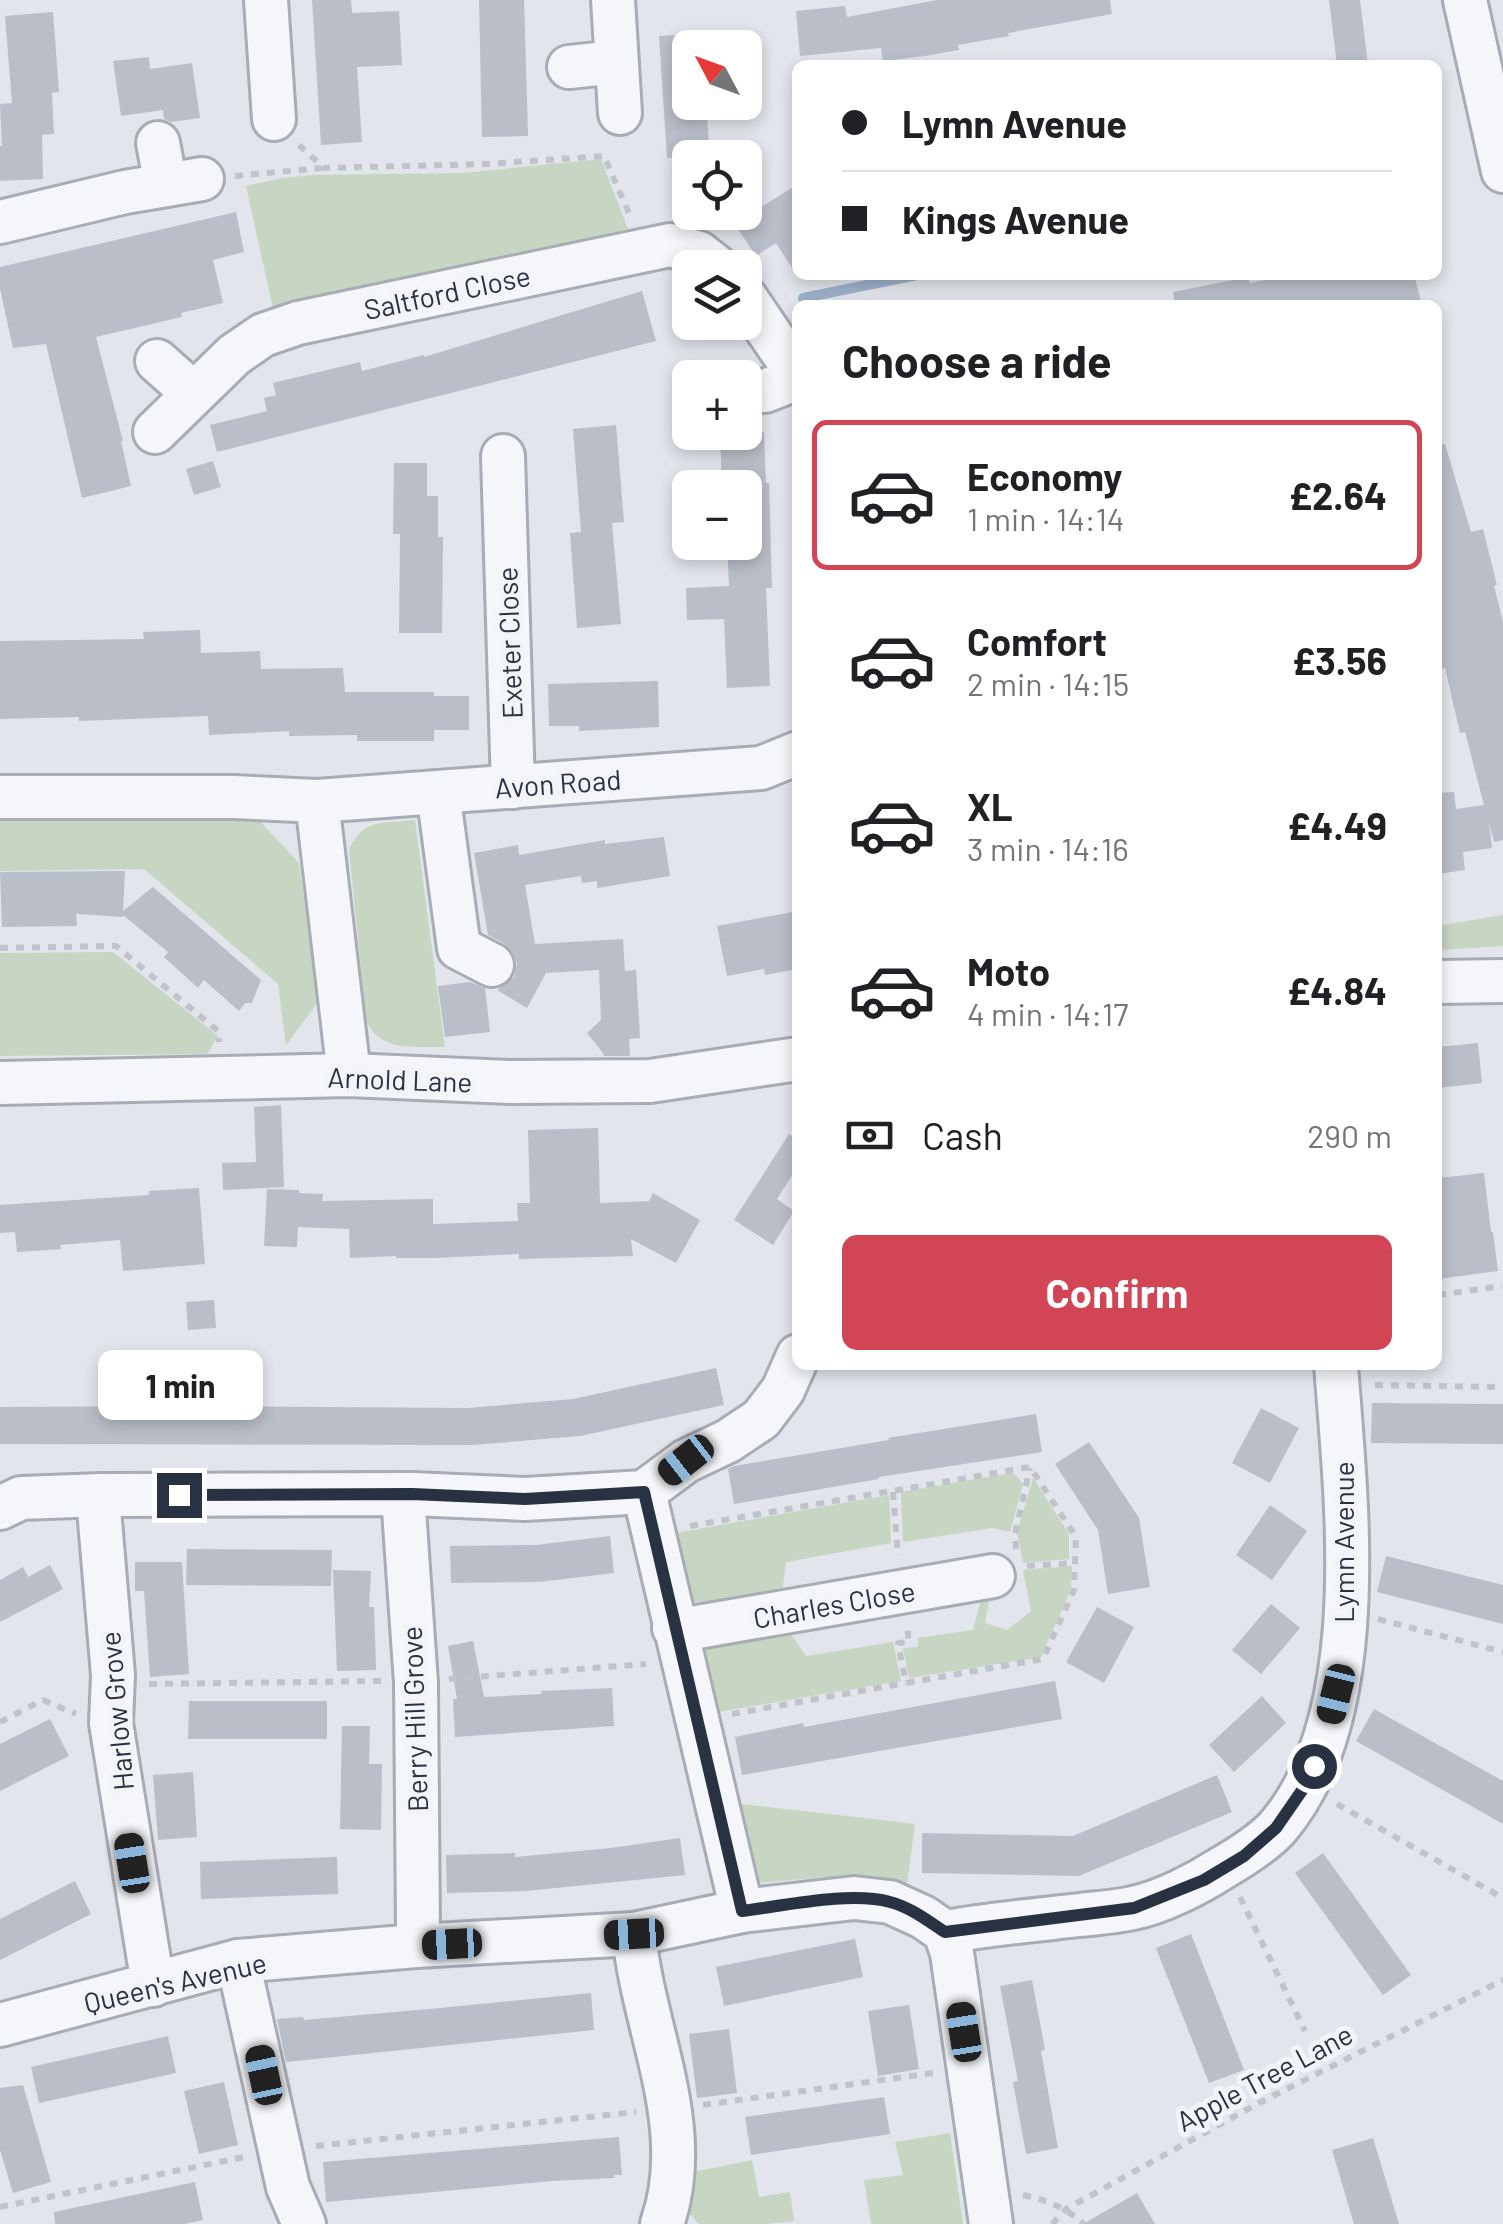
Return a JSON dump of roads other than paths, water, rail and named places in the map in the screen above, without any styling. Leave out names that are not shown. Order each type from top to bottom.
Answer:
[{"type":"street","points":[[266,0],[274,119]]},
{"type":"street","points":[[613,0],[620,113]]},
{"type":"street","points":[[1465,0],[1503,171]]},
{"type":"street","points":[[569,67],[616,62]]},
{"type":"street","points":[[0,222],[189,181],[158,142]]},
{"type":"street","name":"Saltford Close","points":[[155,432],[234,355],[263,335],[298,322],[670,245],[686,250]]},
{"type":"street","points":[[762,329],[787,375]]},
{"type":"street","points":[[157,361],[193,394]]},
{"type":"street","name":"Exeter Close","points":[[503,456],[521,498],[514,787]]},
{"type":"street","name":"Avon Road","points":[[0,797],[317,801],[762,768],[792,756]]},
{"type":"street","points":[[438,792],[460,948],[492,965]]},
{"type":"street","points":[[317,801],[349,1075]]},
{"type":"street","points":[[1442,982],[1503,981]]},
{"type":"street","name":"Arnold Lane","points":[[0,1083],[349,1075],[510,1082],[650,1080],[792,1059]]},
{"type":"street","points":[[0,1508],[21,1498],[102,1495],[412,1494],[525,1499],[644,1492],[686,1460],[728,1441],[761,1419],[783,1390],[786,1358]]},
{"type":"street","name":"Lymn Avenue","points":[[945,1932],[1134,1908],[1204,1880],[1244,1856],[1276,1828],[1305,1786],[1323,1745],[1336,1694],[1347,1605],[1346,1493],[1337,1373]]},
{"type":"street","points":[[644,1492],[742,1911]]},
{"type":"street","name":"Berry Hill Grove","points":[[412,1494],[404,1510],[416,1684],[416,1946]]},
{"type":"street","name":"Harlow Grove","points":[[102,1495],[113,1675],[110,1723],[153,1985]]},
{"type":"street","name":"Charles Close","points":[[674,1628],[686,1629],[1009,1565]]},
{"type":"street","name":"Queen's Avenue","points":[[0,2025],[238,1961],[634,1934],[742,1911],[854,1898],[890,1902],[945,1932]]},
{"type":"street","points":[[945,1932],[952,1954],[990,2209]]},
{"type":"street","points":[[634,1934],[670,2111],[672,2168],[668,2205],[645,2223]]},
{"type":"street","points":[[238,1961],[288,2187],[304,2224]]},
{"type":"waterway","points":[[803,298],[892,280]]}]
